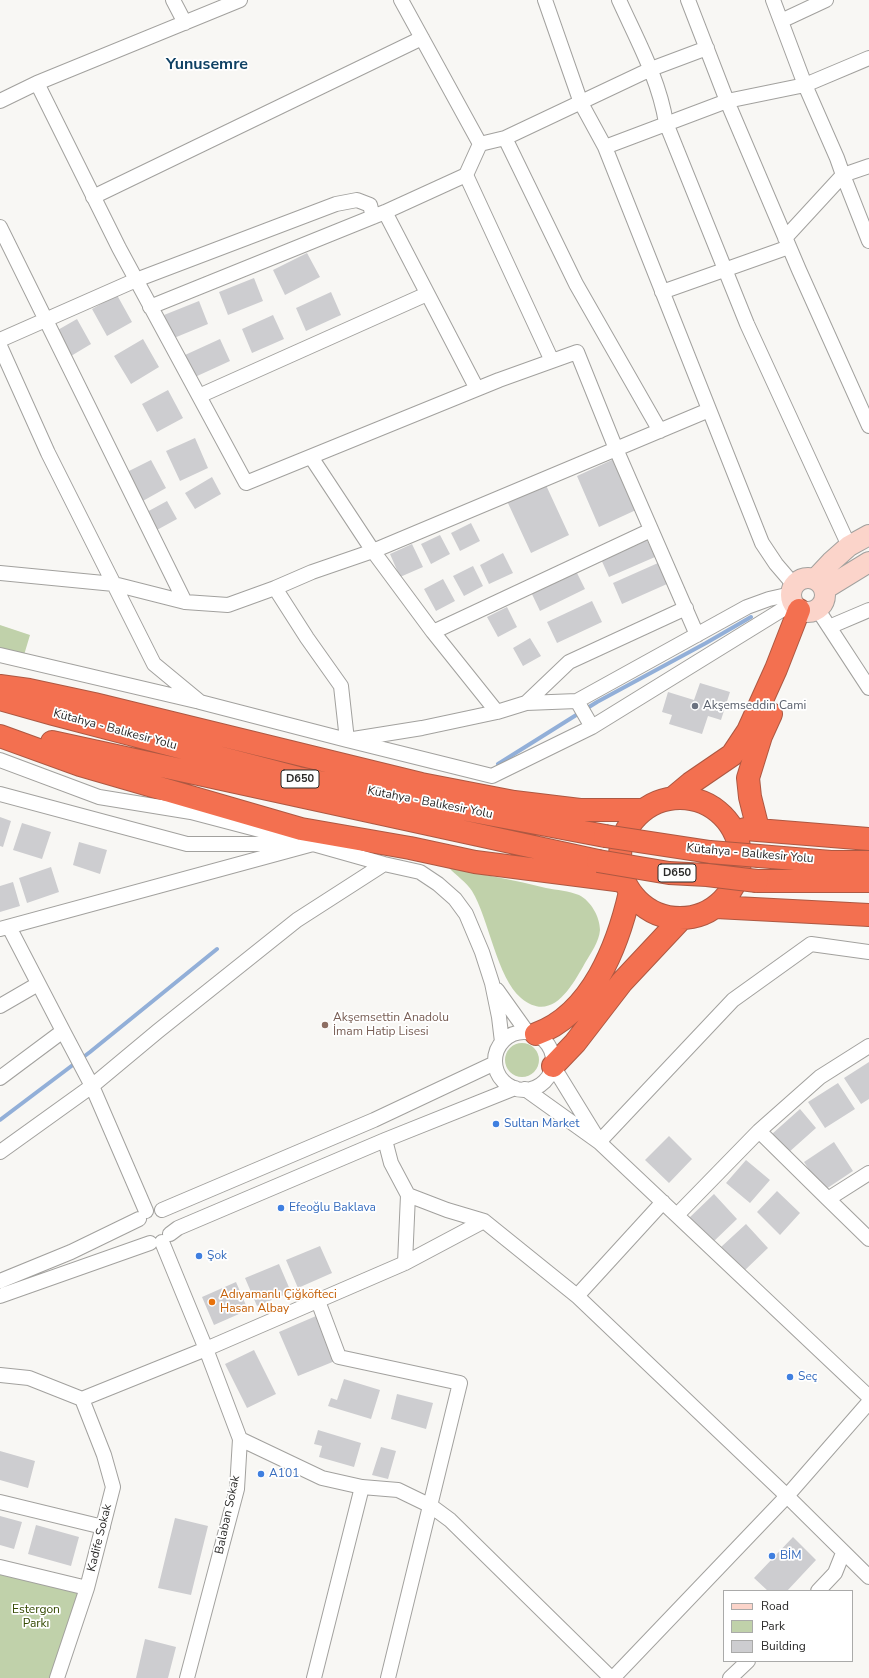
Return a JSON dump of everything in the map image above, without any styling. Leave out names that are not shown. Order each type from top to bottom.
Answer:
[{"type":"highway","points":[[673,798],[691,783],[732,755],[748,731],[776,669],[801,602]]},
{"type":"highway","points":[[758,829],[750,797],[748,778],[761,736],[801,647],[801,602]]},
{"type":"highway","points":[[0,686],[29,690],[94,704],[421,784],[506,801],[580,810],[643,810]]},
{"type":"highway","name":"Kütahya - Balıkesir Yolu","points":[[0,698],[54,714],[298,778],[605,836],[710,852],[831,862],[869,862]]},
{"type":"highway","name":"Kütahya - Balıkesir Yolu","points":[[0,728],[75,747],[598,861],[669,873],[707,875],[757,882],[869,881]]},
{"type":"highway","points":[[0,736],[80,765],[301,829],[410,848],[475,862],[627,887]]},
{"type":"highway","points":[[673,798],[691,798],[708,804],[722,814],[733,828],[739,845],[741,862],[737,879],[728,894],[716,906],[700,915],[682,918],[667,917],[653,912],[641,904],[627,887],[620,866],[620,850],[624,835],[632,821],[643,810],[657,802],[673,798]]},
{"type":"highway","points":[[733,828],[869,839]]},
{"type":"highway","points":[[532,1033],[544,1031],[564,1019],[578,1006],[588,993],[608,959],[624,920],[627,887]]},
{"type":"highway","points":[[716,906],[869,915]]},
{"type":"highway","points":[[552,1066],[575,1042],[622,982],[682,918]]},
{"type":"street","points":[[173,0],[185,22]]},
{"type":"street","points":[[0,101],[37,83],[240,0]]},
{"type":"street","points":[[401,0],[480,144]]},
{"type":"street","points":[[545,0],[581,103],[605,147],[762,543],[801,602],[829,628],[869,688]]},
{"type":"street","points":[[619,0],[651,69],[664,110],[666,123],[747,324],[849,546]]},
{"type":"street","points":[[688,0],[726,101],[869,426]]},
{"type":"street","points":[[773,0],[805,85],[837,158],[869,241]]},
{"type":"street","points":[[781,21],[826,0]]},
{"type":"street","points":[[93,197],[422,38]]},
{"type":"street","points":[[480,144],[505,138],[651,69],[707,48]]},
{"type":"street","points":[[605,147],[726,101],[805,85],[869,58]]},
{"type":"street","points":[[37,83],[93,197],[150,307],[246,483],[477,389],[577,352],[616,449],[697,635]]},
{"type":"street","points":[[505,138],[576,284],[660,431]]},
{"type":"street","points":[[150,307],[379,215],[466,175],[480,144]]},
{"type":"street","points":[[662,292],[725,269],[787,242],[843,175],[869,166]]},
{"type":"street","points":[[466,175],[552,361]]},
{"type":"street","points":[[0,340],[136,280],[336,204],[357,200],[370,205],[379,215],[427,294],[477,389]]},
{"type":"street","points":[[0,227],[185,602]]},
{"type":"street","points":[[199,396],[427,294]]},
{"type":"street","points":[[0,346],[48,454],[154,664],[200,702]]},
{"type":"street","points":[[0,573],[114,584],[185,602],[228,605],[276,588],[312,572],[373,551],[709,410]]},
{"type":"street","points":[[311,456],[373,551],[433,632],[497,712]]},
{"type":"street","points":[[433,632],[651,530]]},
{"type":"street","points":[[820,584],[831,562],[849,546],[869,535]]},
{"type":"street","points":[[820,584],[869,562]]},
{"type":"street","points":[[347,740],[422,728],[497,712],[526,703],[577,701],[747,607],[769,599],[823,605],[826,597],[820,584],[807,578],[800,580],[801,602]]},
{"type":"street","points":[[276,588],[307,638],[341,686],[347,740]]},
{"type":"street","points":[[0,655],[200,702],[492,776],[592,728],[801,602]]},
{"type":"street","points":[[526,703],[569,662],[686,608]]},
{"type":"street","points":[[829,628],[869,610]]},
{"type":"street","points":[[577,701],[592,728]]},
{"type":"street","points":[[0,760],[99,797],[192,812],[384,864],[420,872],[438,884],[455,899],[466,914],[476,934],[492,983],[499,1017],[502,1042],[496,1056],[495,1063],[501,1079],[508,1085],[520,1089],[599,1142],[869,1397]]},
{"type":"street","points":[[0,794],[187,844],[313,844]]},
{"type":"street","points":[[161,1240],[144,1240],[138,1230],[143,1215],[92,1086],[38,984],[4,928],[313,844]]},
{"type":"street","points":[[0,1152],[92,1086],[158,1031],[297,920],[384,864]]},
{"type":"street","points":[[599,1142],[733,1000],[811,944],[869,952]]},
{"type":"street","points":[[0,1296],[161,1240],[178,1228],[385,1140],[520,1089],[534,1088],[543,1083],[549,1075],[552,1066],[553,1057],[550,1047],[544,1040],[532,1033],[492,983]]},
{"type":"street","points":[[0,1006],[38,984]]},
{"type":"street","points":[[0,1078],[63,1031]]},
{"type":"street","points":[[502,1042],[513,1034],[532,1033]]},
{"type":"street","points":[[677,1215],[759,1131],[820,1078],[869,1046]]},
{"type":"street","points":[[0,1281],[71,1252],[143,1215],[157,1209],[162,1210],[374,1120],[495,1063]]},
{"type":"street","points":[[552,1066],[599,1142]]},
{"type":"street","points":[[759,1131],[869,1239]]},
{"type":"street","points":[[385,1140],[391,1163],[408,1195],[405,1263]]},
{"type":"street","points":[[828,1199],[869,1173]]},
{"type":"street","points":[[408,1195],[447,1210],[484,1221],[577,1296],[787,1496],[869,1577]]},
{"type":"street","points":[[577,1296],[663,1202]]},
{"type":"street","points":[[161,1240],[172,1223],[170,1217],[162,1210]]},
{"type":"street","points":[[0,1376],[30,1378],[82,1399],[206,1350],[405,1263],[484,1221]]},
{"type":"street","name":"Balaban Sokak","points":[[161,1240],[206,1350],[240,1439],[236,1489],[188,1678]]},
{"type":"street","points":[[318,1301],[340,1357],[460,1383],[388,1678]]},
{"type":"street","name":"Kadife Sokak","points":[[57,1678],[87,1588],[113,1487],[104,1455],[82,1399]]},
{"type":"street","points":[[240,1439],[322,1478],[362,1487],[398,1490],[431,1506],[450,1520],[612,1678],[787,1496],[869,1402]]},
{"type":"street","points":[[314,1678],[362,1487]]},
{"type":"street","points":[[0,1502],[103,1527]]},
{"type":"street","points":[[819,1590],[835,1573],[844,1553]]},
{"type":"street","points":[[0,1568],[87,1588]]},
{"type":"street","points":[[730,1678],[747,1662]]},
{"type":"green space","points":[[0,625],[30,635],[24,655],[0,648]]},
{"type":"green space","points":[[449,868],[571,892],[579,895],[591,905],[597,915],[600,925],[598,939],[574,982],[560,999],[542,1007],[532,1005],[521,998],[513,989],[499,963],[478,903],[472,891]]},
{"type":"green space","points":[[522,1043],[528,1044],[534,1048],[538,1054],[538,1066],[534,1072],[528,1076],[522,1077],[516,1076],[510,1072],[506,1066],[505,1060],[506,1054],[510,1048],[516,1044]]},
{"type":"green space","name":"Estergon Parkı","points":[[0,1571],[83,1591],[53,1678],[0,1678]]},
{"type":"building","points":[[307,253],[320,277],[285,295],[273,270]]},
{"type":"building","points":[[254,278],[263,301],[228,315],[219,292]]},
{"type":"building","points":[[331,292],[341,315],[306,331],[296,308]]},
{"type":"building","points":[[117,295],[132,322],[107,336],[92,309]]},
{"type":"building","points":[[199,301],[208,324],[174,338],[164,315]]},
{"type":"building","points":[[273,315],[284,339],[252,353],[242,329]]},
{"type":"building","points":[[77,319],[91,344],[71,356],[56,331]]},
{"type":"building","points":[[143,339],[159,367],[131,384],[114,356]]},
{"type":"building","points":[[220,339],[230,361],[195,377],[185,355]]},
{"type":"building","points":[[168,390],[183,418],[157,432],[142,404]]},
{"type":"building","points":[[195,438],[208,468],[180,481],[166,451]]},
{"type":"building","points":[[614,459],[636,510],[599,527],[577,476]]},
{"type":"building","points":[[151,460],[166,488],[141,502],[125,473]]},
{"type":"building","points":[[212,477],[221,494],[195,509],[185,493]]},
{"type":"building","points":[[545,483],[569,535],[531,553],[507,501]]},
{"type":"building","points":[[167,501],[177,519],[155,531],[145,513]]},
{"type":"building","points":[[471,523],[480,541],[460,551],[451,533]]},
{"type":"building","points":[[440,535],[450,554],[431,564],[421,544]]},
{"type":"building","points":[[645,536],[655,557],[609,577],[600,557]]},
{"type":"building","points":[[412,544],[423,567],[400,577],[390,554]]},
{"type":"building","points":[[503,553],[513,573],[489,584],[480,565]]},
{"type":"building","points":[[658,563],[667,584],[622,604],[613,583]]},
{"type":"building","points":[[473,566],[483,586],[464,596],[453,576]]},
{"type":"building","points":[[575,569],[585,589],[540,611],[530,590]]},
{"type":"building","points":[[443,579],[455,601],[436,611],[424,589]]},
{"type":"building","points":[[592,601],[602,622],[557,643],[547,622]]},
{"type":"building","points":[[507,607],[517,627],[498,637],[487,617]]},
{"type":"building","points":[[530,638],[541,656],[523,666],[513,648]]},
{"type":"building","name":"Akşemseddin Cami","points":[[700,683],[730,692],[721,720],[708,716],[702,734],[669,724],[672,715],[662,712],[668,692],[694,700]]},
{"type":"building","points":[[0,817],[11,821],[3,847],[0,846]]},
{"type":"building","points":[[22,823],[51,832],[42,859],[13,850]]},
{"type":"building","points":[[79,842],[107,850],[100,874],[73,865]]},
{"type":"building","points":[[51,867],[59,892],[27,903],[19,878]]},
{"type":"building","points":[[13,882],[20,906],[0,912],[0,886]]},
{"type":"building","points":[[869,1062],[869,1099],[861,1104],[844,1078]]},
{"type":"building","points":[[838,1083],[855,1109],[825,1128],[808,1102]]},
{"type":"building","points":[[800,1109],[816,1128],[788,1153],[772,1134]]},
{"type":"building","points":[[669,1136],[692,1159],[669,1183],[645,1160]]},
{"type":"building","points":[[834,1142],[853,1171],[823,1191],[804,1162]]},
{"type":"building","points":[[746,1160],[770,1180],[750,1203],[726,1183]]},
{"type":"building","points":[[777,1191],[800,1213],[780,1235],[757,1212]]},
{"type":"building","points":[[714,1194],[737,1219],[712,1243],[689,1218]]},
{"type":"building","points":[[746,1224],[768,1248],[744,1271],[721,1247]]},
{"type":"building","points":[[320,1246],[332,1273],[298,1288],[286,1260]]},
{"type":"building","points":[[279,1264],[291,1292],[257,1306],[245,1278]]},
{"type":"building","points":[[236,1282],[248,1310],[214,1325],[202,1297]]},
{"type":"building","points":[[316,1316],[335,1361],[298,1376],[279,1332]]},
{"type":"building","points":[[254,1350],[276,1394],[247,1408],[225,1364]]},
{"type":"building","points":[[344,1379],[380,1390],[371,1419],[328,1406],[331,1398],[337,1400]]},
{"type":"building","points":[[397,1394],[433,1403],[426,1429],[391,1419]]},
{"type":"building","points":[[318,1430],[361,1443],[354,1467],[319,1457],[322,1446],[314,1444]]},
{"type":"building","points":[[381,1447],[396,1451],[388,1479],[372,1475]]},
{"type":"building","points":[[0,1451],[35,1461],[28,1488],[0,1480]]},
{"type":"building","points":[[0,1516],[22,1522],[14,1549],[0,1545]]},
{"type":"building","points":[[175,1518],[208,1526],[191,1595],[158,1588]]},
{"type":"building","points":[[36,1525],[79,1537],[71,1566],[28,1554]]},
{"type":"building","points":[[793,1537],[816,1560],[788,1590],[767,1590],[754,1578]]},
{"type":"building","points":[[145,1639],[176,1647],[168,1678],[136,1678]]},
{"type":"waterway","points":[[498,764],[597,702],[751,617]]},
{"type":"waterway","points":[[0,1120],[90,1052],[217,949]]},
{"type":"place","name":"Akşemseddin Cami","points":[[695,706]]},
{"type":"place","name":"Akşemsettin Anadolu İmam Hatip Lisesi","points":[[325,1025]]},
{"type":"place","name":"Sultan Market","points":[[496,1124]]},
{"type":"place","name":"Efeoğlu Baklava","points":[[281,1208]]},
{"type":"place","name":"Şok","points":[[199,1256]]},
{"type":"place","name":"Adıyamanlı Çiğköfteci Hasan Albay","points":[[212,1302]]},
{"type":"place","name":"Seç","points":[[790,1377]]},
{"type":"place","name":"A101","points":[[261,1474]]},
{"type":"place","name":"BİM","points":[[772,1556]]},
{"type":"district","name":"Yunusemre","points":[[207,65]]}]
